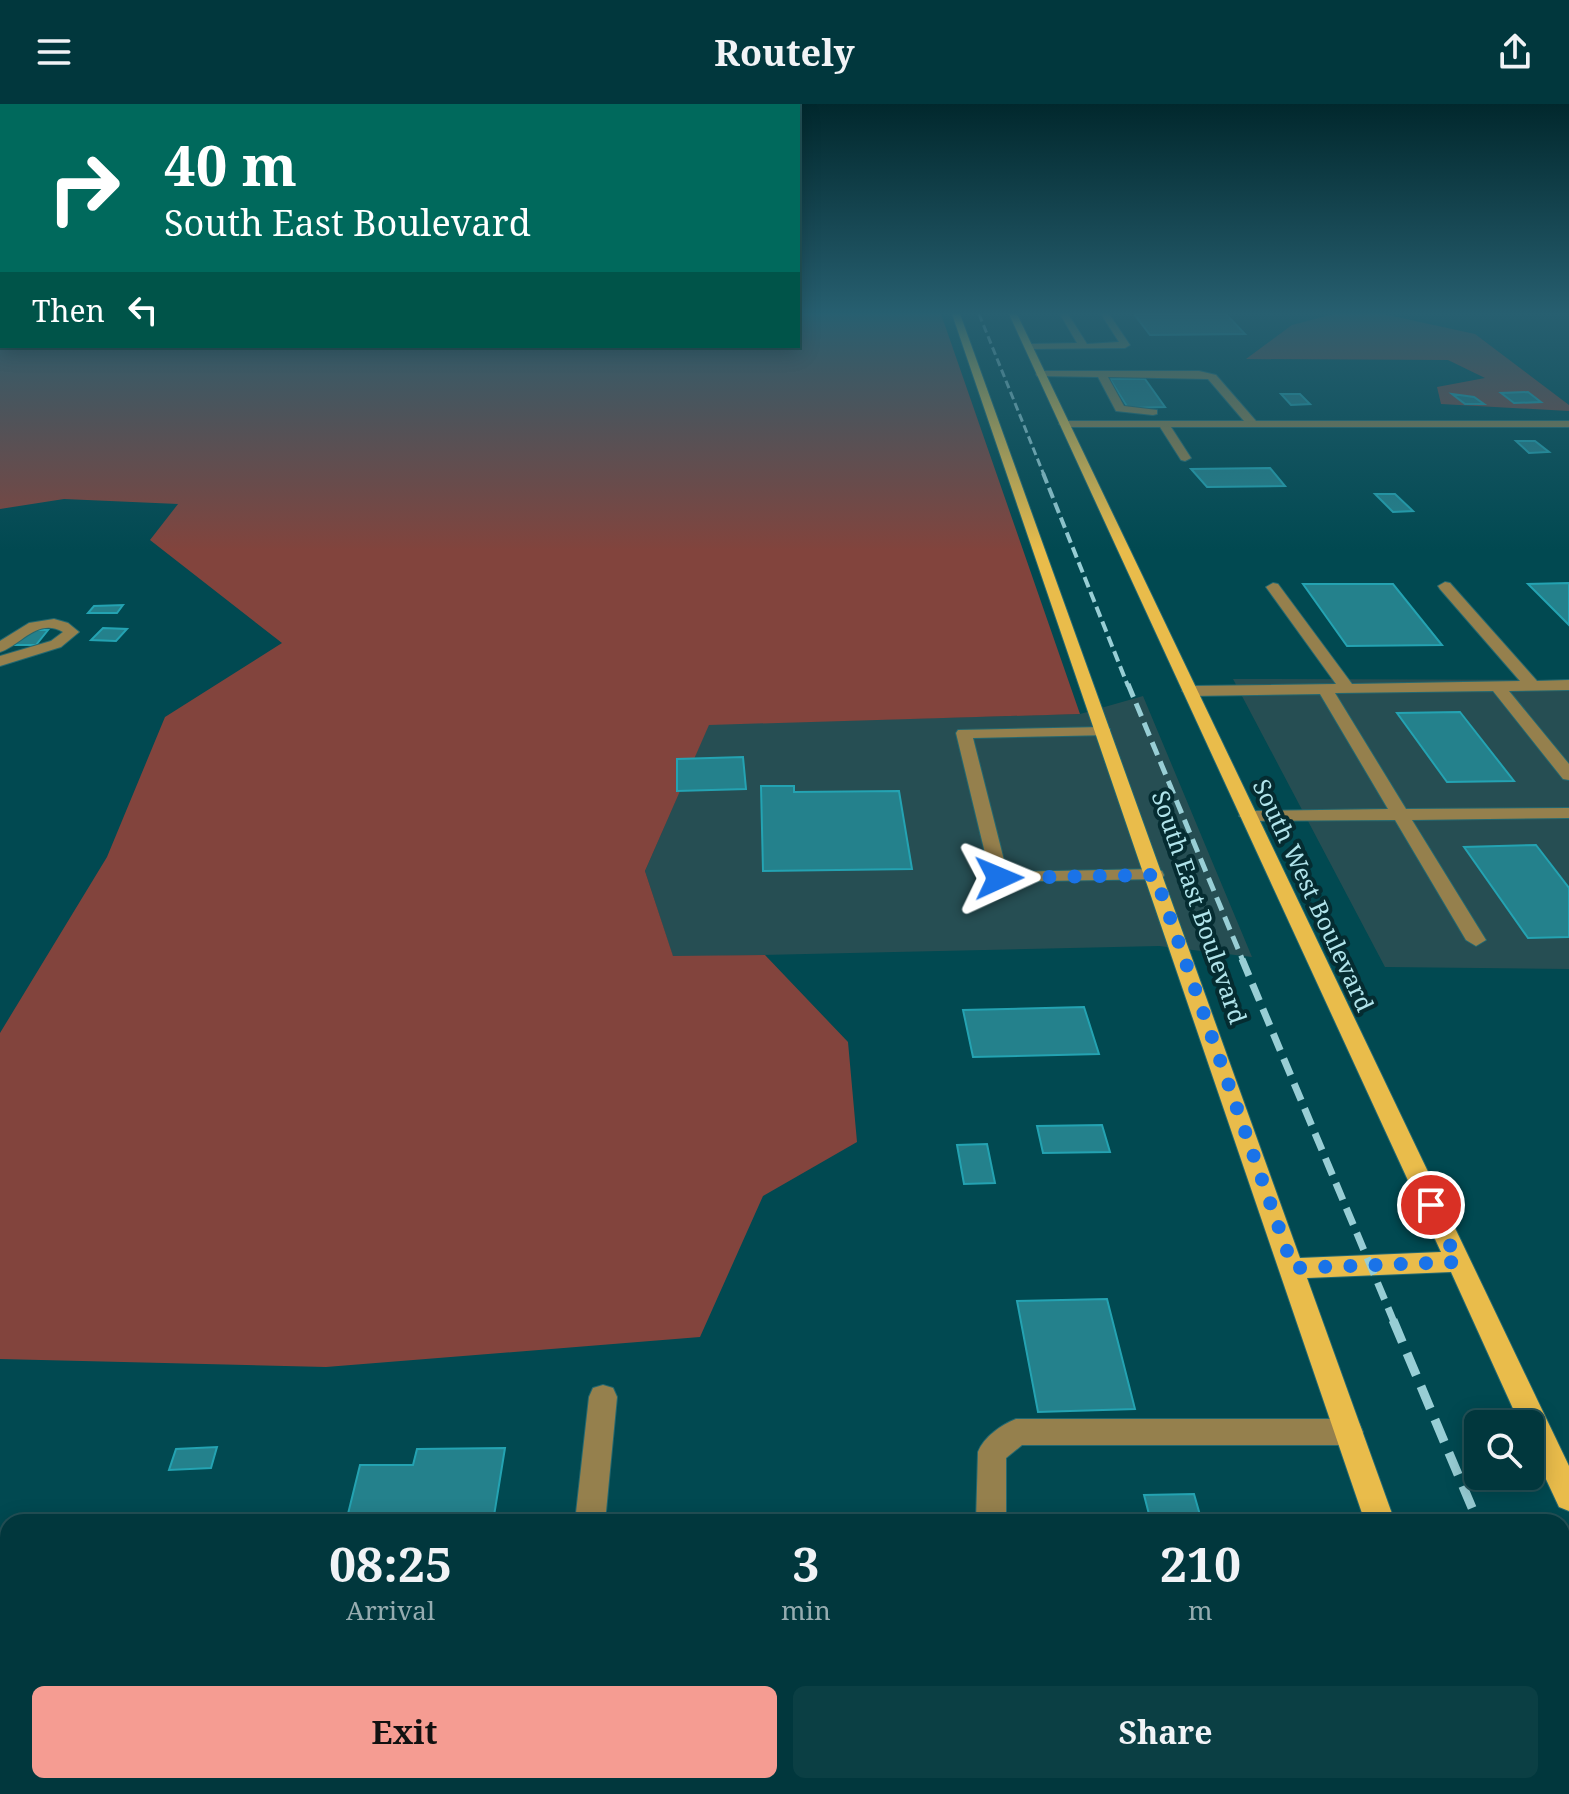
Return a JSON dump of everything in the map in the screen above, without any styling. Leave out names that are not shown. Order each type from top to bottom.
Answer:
[{"type":"main road","name":"South East Boulevard","points":[[984,393],[1377,1514]]},
{"type":"main road","name":"South West Boulevard","points":[[1050,393],[1569,1497]]},
{"type":"main road","points":[[1293,1268],[1458,1262]]},
{"type":"street","points":[[1111,393],[1120,409],[1132,412],[1241,411]]},
{"type":"street","points":[[1226,393],[1253,424]]},
{"type":"street","points":[[1064,424],[1569,424]]},
{"type":"street","points":[[1164,425],[1185,458]]},
{"type":"street","points":[[1445,586],[1532,685]]},
{"type":"street","points":[[1273,587],[1346,687]]},
{"type":"street","points":[[0,648],[24,629],[35,625],[57,624],[72,632],[62,642],[0,661]]},
{"type":"street","points":[[1496,685],[1569,775]]},
{"type":"street","points":[[1190,691],[1569,685]]},
{"type":"street","points":[[1324,688],[1476,940]]},
{"type":"street","points":[[1104,732],[964,733],[999,878],[1155,875]]},
{"type":"street","points":[[1248,816],[1569,813]]},
{"type":"street","points":[[591,1514],[603,1397]]},
{"type":"street","points":[[991,1514],[992,1452],[1016,1432],[1349,1432]]},
{"type":"shaded area","points":[[0,393],[968,393],[1080,714],[709,725],[645,871],[673,956],[765,955],[848,1042],[857,1142],[763,1196],[700,1337],[326,1367],[0,1359],[0,1033],[107,857],[165,717],[282,643],[150,540],[178,504],[64,499],[0,509]]},
{"type":"shaded area","points":[[1438,393],[1553,393],[1569,405],[1569,411],[1441,404]]},
{"type":"shaded area","points":[[1233,679],[1569,680],[1569,969],[1385,967]]},
{"type":"shaded area","points":[[1143,696],[1252,957],[1159,946],[673,957],[645,871],[709,724],[1080,714]]},
{"type":"building","points":[[1119,393],[1155,393],[1165,407],[1128,408]]},
{"type":"building","points":[[1501,393],[1529,393],[1541,402],[1514,403]]},
{"type":"building","points":[[1281,394],[1300,394],[1310,404],[1291,405]]},
{"type":"building","points":[[1452,394],[1474,397],[1484,404],[1465,404]]},
{"type":"building","points":[[1516,441],[1535,441],[1549,452],[1529,453]]},
{"type":"building","points":[[1270,468],[1285,486],[1207,487],[1191,469]]},
{"type":"building","points":[[1375,494],[1395,494],[1413,511],[1393,512]]},
{"type":"building","points":[[1569,583],[1569,625],[1528,584]]},
{"type":"building","points":[[1303,584],[1393,584],[1442,645],[1347,646]]},
{"type":"building","points":[[123,605],[117,613],[88,613],[94,606]]},
{"type":"building","points":[[103,628],[127,629],[116,641],[91,640]]},
{"type":"building","points":[[23,630],[48,630],[36,645],[10,645]]},
{"type":"building","points":[[1460,712],[1514,781],[1447,782],[1397,713]]},
{"type":"building","points":[[743,757],[746,789],[677,791],[677,759]]},
{"type":"building","points":[[761,786],[794,786],[794,792],[899,791],[912,869],[763,871]]},
{"type":"building","points":[[1536,845],[1569,888],[1569,937],[1528,938],[1464,847]]},
{"type":"building","points":[[1084,1007],[1099,1054],[973,1057],[963,1010]]},
{"type":"building","points":[[1102,1125],[1110,1152],[1043,1153],[1037,1126]]},
{"type":"building","points":[[987,1144],[995,1183],[964,1184],[957,1145]]},
{"type":"building","points":[[1107,1299],[1135,1409],[1038,1412],[1017,1301]]},
{"type":"building","points":[[217,1447],[211,1468],[169,1470],[176,1449]]},
{"type":"building","points":[[505,1448],[494,1514],[348,1514],[360,1465],[413,1465],[417,1449]]},
{"type":"building","points":[[1194,1494],[1200,1514],[1149,1514],[1144,1495]]},
{"type":"railway","points":[[1011,393],[1044,475]]},
{"type":"railway","points":[[1043,473],[1128,686]]},
{"type":"railway","points":[[1128,684],[1243,961]]},
{"type":"railway","points":[[1242,959],[1394,1322]]},
{"type":"railway","points":[[1393,1320],[1475,1514]]},
{"type":"route","points":[[999,878],[1155,875],[1293,1268],[1458,1262],[1431,1205]]}]
